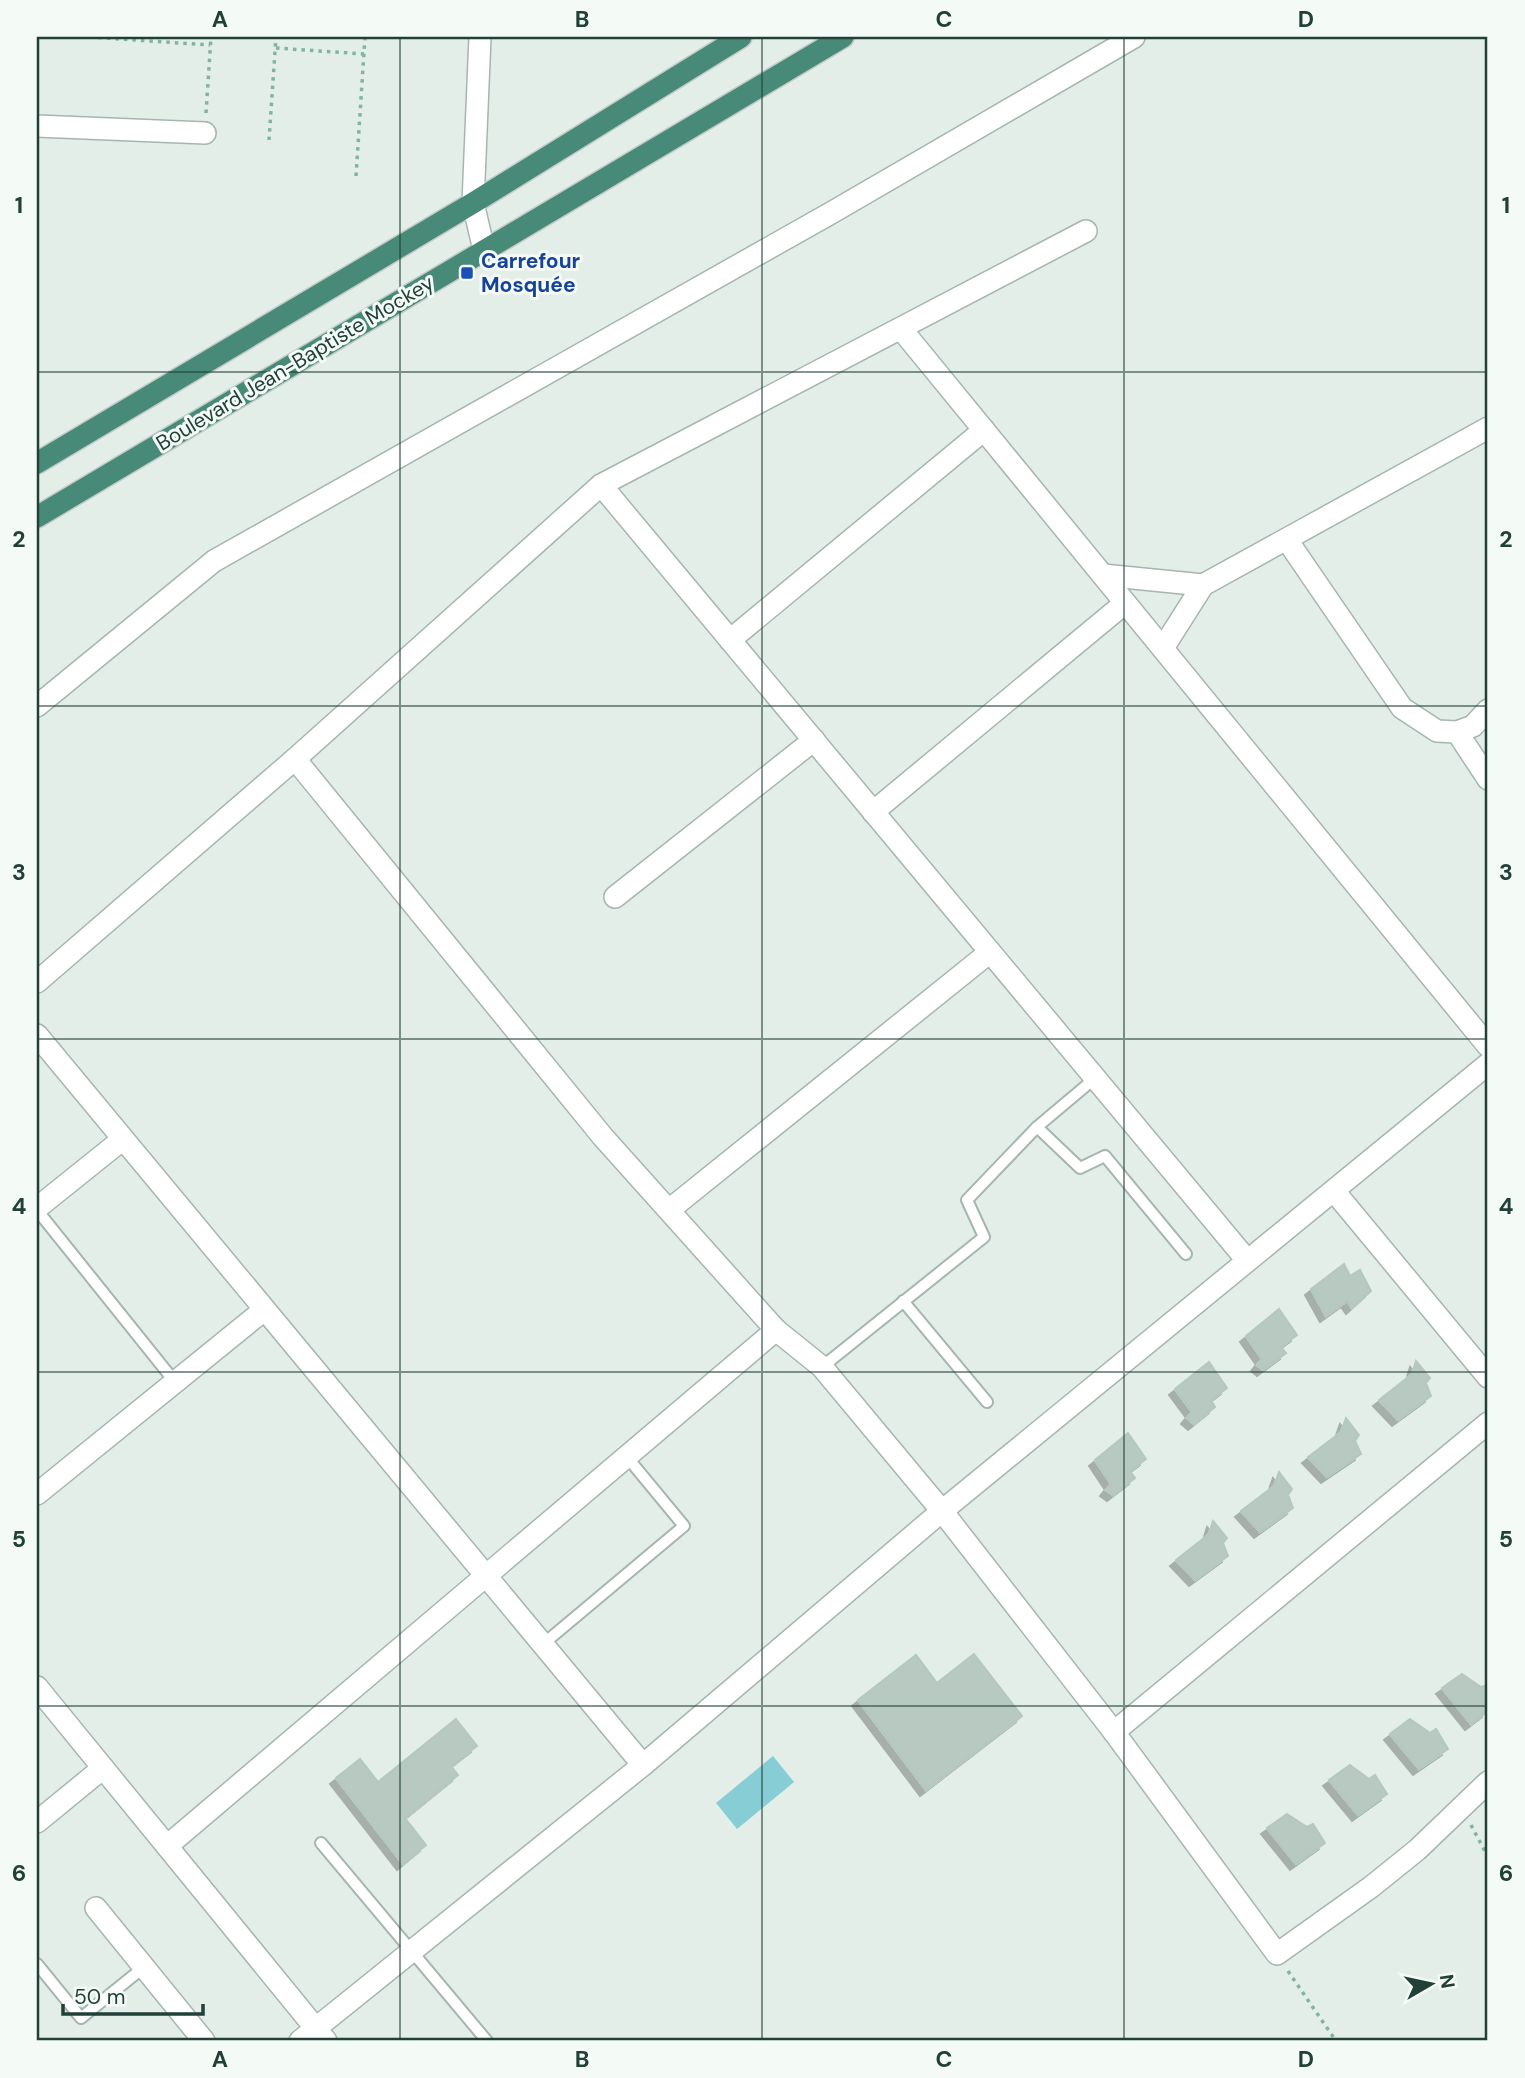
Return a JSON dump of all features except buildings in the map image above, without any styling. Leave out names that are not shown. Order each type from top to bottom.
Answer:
[{"type":"highway","points":[[37,463],[473,203],[741,37]]},
{"type":"highway","name":"Boulevard Jean-Baptiste Mockey","points":[[37,517],[843,37]]},
{"type":"street","points":[[480,37],[473,203],[484,250]]},
{"type":"street","points":[[37,706],[214,561],[831,213],[1133,37]]},
{"type":"street","points":[[37,126],[205,133]]},
{"type":"street","points":[[37,982],[295,760],[601,485],[902,330],[1086,231]]},
{"type":"street","points":[[902,330],[1488,1046]]},
{"type":"street","points":[[1163,648],[1203,585],[1488,428]]},
{"type":"street","points":[[730,640],[984,430]]},
{"type":"street","points":[[601,485],[1246,1259]]},
{"type":"street","points":[[1287,540],[1402,708],[1437,730],[1457,732],[1473,726],[1488,710]]},
{"type":"street","points":[[1103,575],[1203,585]]},
{"type":"street","points":[[873,812],[1125,603]]},
{"type":"street","points":[[1457,732],[1488,779]]},
{"type":"street","points":[[615,897],[814,740]]},
{"type":"street","points":[[295,760],[603,1137],[776,1330],[822,1367],[942,1511],[1114,1732],[1277,1954],[1371,1887],[1488,1782]]},
{"type":"street","points":[[669,1210],[990,952]]},
{"type":"street","points":[[37,1035],[643,1765]]},
{"type":"street","points":[[37,1687],[167,1846],[314,2037],[412,1951],[643,1765],[942,1511],[1246,1259],[1334,1191],[1488,1064]]},
{"type":"street","points":[[37,1209],[123,1139]]},
{"type":"street","points":[[1334,1191],[1488,1377]]},
{"type":"street","points":[[37,1494],[264,1310]]},
{"type":"street","points":[[167,1846],[776,1330]]},
{"type":"street","points":[[1114,1732],[1488,1423]]},
{"type":"street","points":[[37,1822],[103,1768]]},
{"type":"street","points":[[96,1908],[204,2041]]},
{"type":"lane","points":[[822,1367],[984,1237],[967,1200],[1037,1127],[1094,1079]]},
{"type":"lane","points":[[1037,1127],[1080,1168],[1105,1156],[1186,1254]]},
{"type":"lane","points":[[37,1209],[175,1382]]},
{"type":"lane","points":[[903,1301],[987,1402]]},
{"type":"lane","points":[[542,1645],[684,1526],[627,1457]]},
{"type":"lane","points":[[321,1843],[487,2041]]},
{"type":"lane","points":[[37,1964],[81,2018],[144,1967]]},
{"type":"path","points":[[90,37],[210,46]]},
{"type":"path","points":[[205,133],[211,37]]},
{"type":"path","points":[[269,141],[276,37]]},
{"type":"path","points":[[356,176],[365,37]]},
{"type":"path","points":[[275,47],[364,54]]},
{"type":"path","points":[[1461,1808],[1488,1857]]},
{"type":"path","points":[[1277,1954],[1336,2041]]},
{"type":"water","points":[[773,1756],[794,1782],[737,1829],[716,1803]]},
{"type":"place","name":"Carrefour Mosquée","points":[[467,273]]}]
